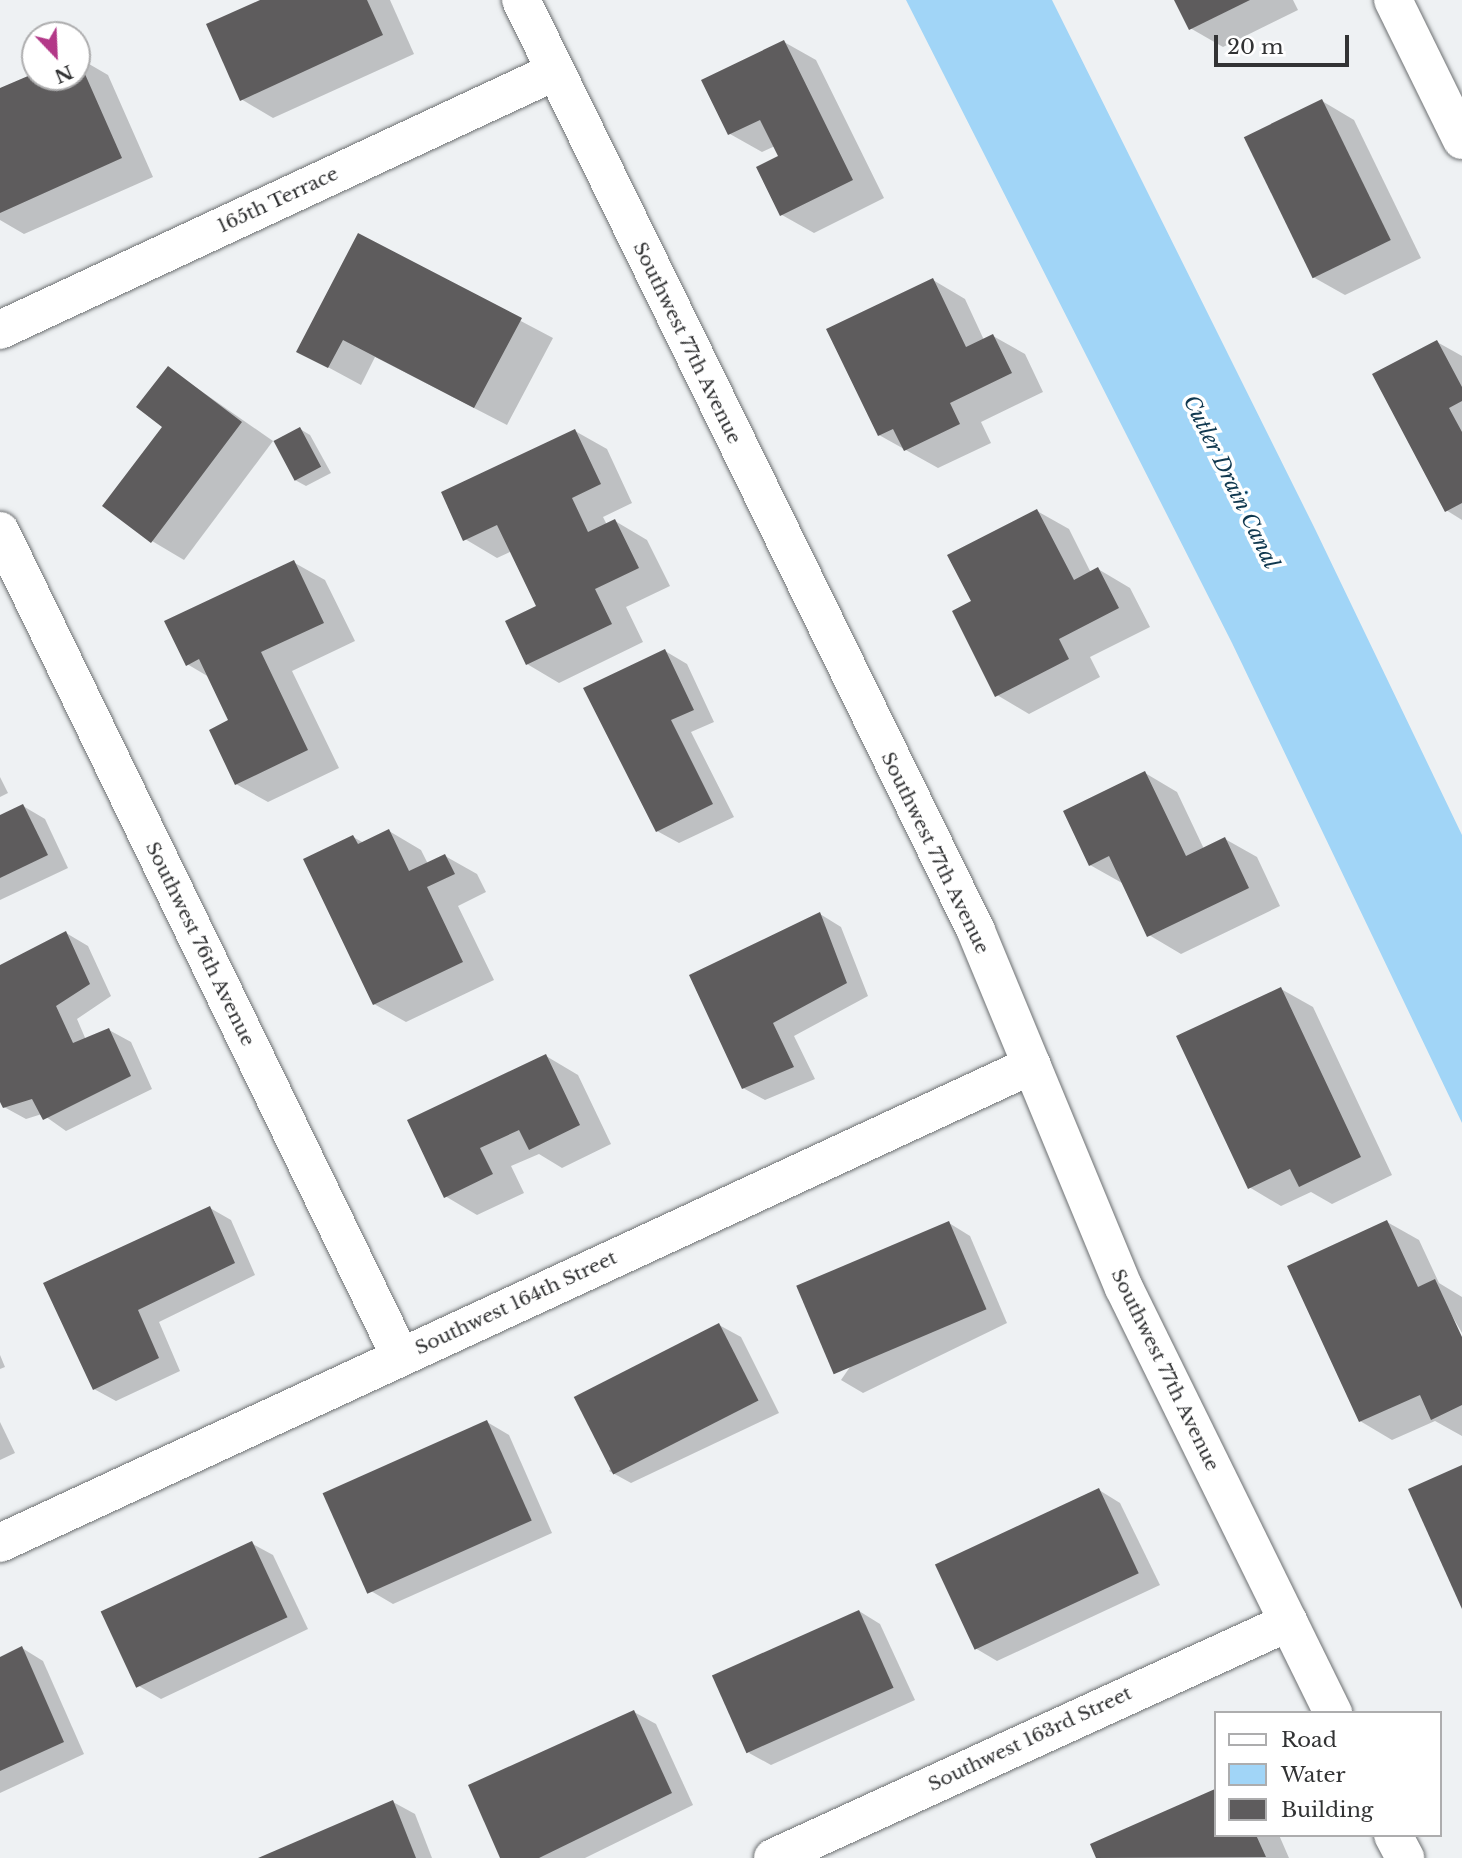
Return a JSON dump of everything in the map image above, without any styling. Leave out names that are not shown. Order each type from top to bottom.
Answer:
[{"type":"street","name":"Southwest 77th Avenue","points":[[521,0],[976,931],[1124,1289],[1332,1711]]},
{"type":"street","points":[[1393,0],[1462,141]]},
{"type":"street","name":"165th Terrace","points":[[0,330],[556,71]]},
{"type":"street","name":"Southwest 76th Avenue","points":[[0,531],[400,1356]]},
{"type":"street","name":"Southwest 164th Street","points":[[0,1543],[1032,1065]]},
{"type":"street","name":"Southwest 163rd Street","points":[[773,1858],[1289,1622]]},
{"type":"street","points":[[1394,1837],[1405,1858]]},
{"type":"water","name":"Cutler Drain Canal","points":[[906,0],[1052,0],[1315,529],[1462,835],[1462,1123],[1232,643]]},
{"type":"building","points":[[260,0],[367,0],[383,35],[240,101],[206,24]]},
{"type":"building","points":[[1174,0],[1250,0],[1189,30]]},
{"type":"building","points":[[784,40],[853,180],[780,216],[756,167],[778,156],[760,120],[728,135],[701,80]]},
{"type":"building","points":[[21,79],[21,91],[91,91],[91,88],[122,158],[0,213],[0,88]]},
{"type":"building","points":[[1322,99],[1391,240],[1313,278],[1244,137]]},
{"type":"building","points":[[358,233],[522,318],[474,408],[343,340],[328,368],[296,352]]},
{"type":"building","points":[[933,278],[966,347],[993,334],[1012,373],[950,403],[960,424],[904,451],[893,429],[878,436],[826,329]]},
{"type":"building","points":[[1437,340],[1462,387],[1462,401],[1449,408],[1462,432],[1462,503],[1445,512],[1372,374]]},
{"type":"building","points":[[168,366],[242,422],[151,543],[102,506],[162,427],[136,407]]},
{"type":"building","points":[[300,427],[321,467],[295,481],[274,441]]},
{"type":"building","points":[[575,429],[601,484],[572,498],[588,532],[615,519],[639,568],[595,589],[612,624],[526,665],[505,621],[536,606],[497,525],[463,541],[441,492]]},
{"type":"building","points":[[1037,509],[1074,580],[1098,567],[1119,608],[1059,639],[1069,659],[995,697],[952,611],[971,601],[947,555]]},
{"type":"building","points":[[294,560],[324,623],[261,652],[308,750],[235,785],[209,730],[228,720],[199,659],[186,666],[164,621]]},
{"type":"building","points":[[665,649],[694,710],[671,720],[713,804],[656,832],[583,688]]},
{"type":"building","points":[[1145,771],[1186,856],[1225,837],[1249,888],[1147,937],[1109,856],[1089,866],[1063,811]]},
{"type":"building","points":[[23,804],[48,855],[0,878],[0,815]]},
{"type":"building","points":[[389,829],[409,871],[445,854],[455,874],[427,887],[463,962],[373,1005],[303,859],[353,835],[358,844]]},
{"type":"building","points":[[820,912],[847,983],[773,1023],[794,1067],[742,1089],[689,975]]},
{"type":"building","points":[[66,931],[90,984],[56,1006],[73,1043],[109,1028],[131,1076],[43,1120],[32,1099],[3,1108],[0,1102],[0,965]]},
{"type":"building","points":[[1281,987],[1361,1157],[1299,1187],[1290,1169],[1248,1189],[1176,1036]]},
{"type":"building","points":[[546,1054],[580,1125],[529,1150],[519,1130],[480,1148],[493,1174],[444,1198],[407,1120]]},
{"type":"building","points":[[210,1206],[235,1263],[138,1310],[159,1358],[93,1390],[43,1283]]},
{"type":"building","points":[[1387,1220],[1418,1287],[1435,1279],[1462,1337],[1462,1405],[1431,1420],[1420,1395],[1359,1422],[1287,1266]]},
{"type":"building","points":[[949,1221],[987,1309],[834,1374],[796,1286]]},
{"type":"building","points":[[719,1323],[758,1401],[613,1475],[574,1397]]},
{"type":"building","points":[[487,1420],[532,1520],[367,1594],[323,1493]]},
{"type":"building","points":[[1462,1465],[1462,1609],[1408,1489]]},
{"type":"building","points":[[1099,1488],[1139,1573],[975,1650],[935,1564]]},
{"type":"building","points":[[252,1541],[287,1617],[136,1688],[101,1612]]},
{"type":"building","points":[[859,1610],[894,1688],[746,1753],[712,1675]]},
{"type":"building","points":[[22,1646],[64,1742],[0,1771],[0,1657]]},
{"type":"building","points":[[634,1710],[672,1793],[539,1858],[500,1858],[468,1785]]},
{"type":"building","points":[[1214,1789],[1214,1837],[1257,1837],[1266,1857],[1096,1858],[1090,1844]]},
{"type":"building","points":[[393,1800],[416,1858],[258,1858]]}]
